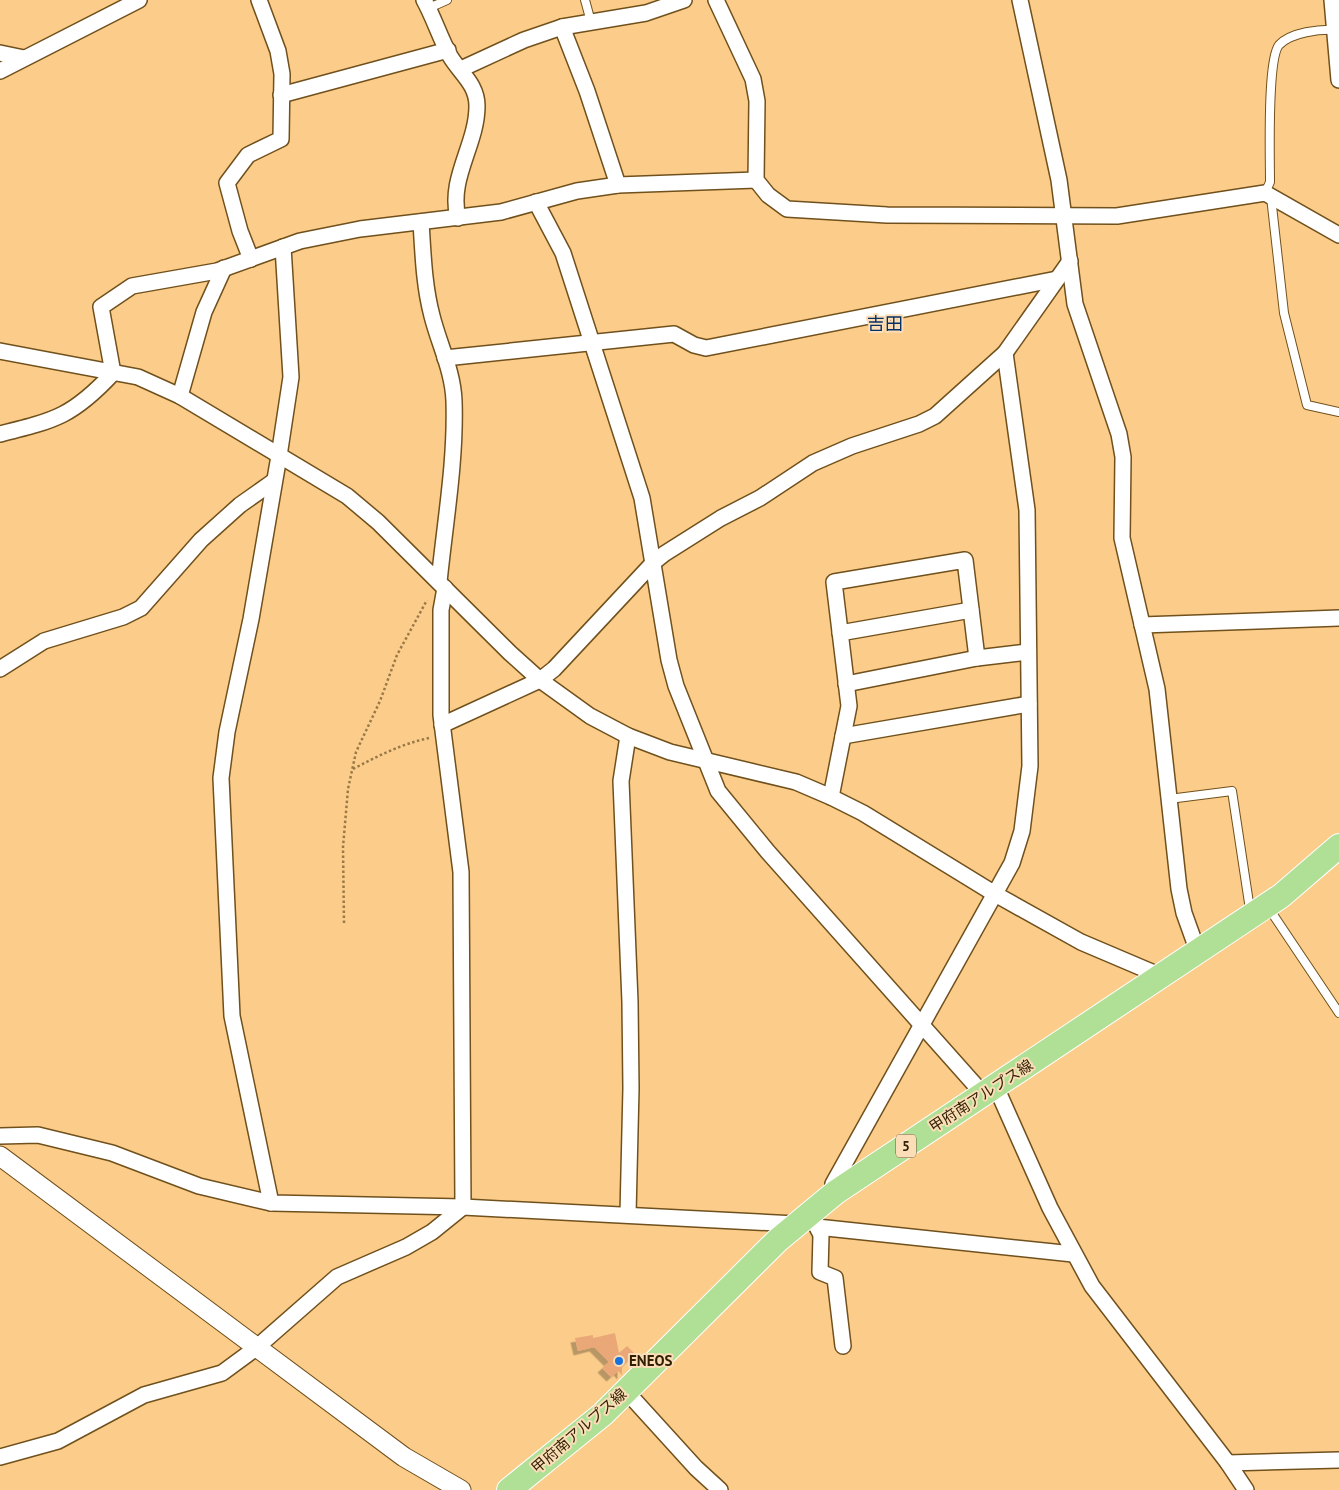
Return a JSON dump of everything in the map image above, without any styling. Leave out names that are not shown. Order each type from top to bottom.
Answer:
[{"type":"main road","name":"甲府南アルプス線","points":[[509,1490],[603,1414],[808,1221],[836,1192],[1261,909],[1306,875],[1339,846]]},
{"type":"street","points":[[0,71],[139,0]]},
{"type":"street","points":[[251,259],[240,231],[227,183],[248,155],[282,139],[278,51],[259,0]]},
{"type":"street","points":[[461,69],[524,40],[562,27],[646,13],[684,0]]},
{"type":"street","points":[[716,0],[753,79],[757,101],[756,180],[768,195],[787,209],[887,215],[1117,216],[1268,195],[1339,235]]},
{"type":"street","points":[[1020,0],[1059,180],[1076,304],[1119,434],[1123,457],[1122,538],[1157,689],[1179,890],[1184,913],[1198,952]]},
{"type":"street","points":[[1332,0],[1337,30],[1339,80]]},
{"type":"street","points":[[427,4],[448,50],[475,91],[477,105],[472,137],[456,184],[454,203],[458,218]]},
{"type":"street","points":[[562,27],[587,91],[618,185]]},
{"type":"street","points":[[281,94],[448,50]]},
{"type":"street","points":[[0,53],[24,58]]},
{"type":"street","points":[[113,373],[101,307],[132,286],[224,268],[300,241],[360,229],[501,212],[577,191],[618,185],[756,180]]},
{"type":"street","points":[[536,202],[563,253],[642,498],[669,660],[676,686],[708,761],[718,790],[768,852],[922,1025],[990,1091],[1073,1254],[1092,1286],[1228,1463],[1246,1490]]},
{"type":"street","points":[[421,222],[424,273],[432,316],[445,358],[454,400],[441,610],[442,730],[461,872],[463,1207]]},
{"type":"street","points":[[271,1203],[232,1016],[222,778],[227,732],[251,619],[291,377],[284,247]]},
{"type":"street","points":[[442,730],[540,680],[568,657],[654,562],[721,518],[760,498],[812,463],[852,446],[919,424],[934,416],[1005,353],[1070,261]]},
{"type":"street","points":[[180,396],[204,312],[224,268]]},
{"type":"street","points":[[445,358],[674,334],[694,345],[706,348],[1057,279]]},
{"type":"street","points":[[0,351],[138,377],[180,396],[347,496],[378,522],[510,653],[540,680],[590,716],[628,736],[670,752],[796,782],[831,797],[863,813],[995,894],[1081,942],[1161,976]]},
{"type":"street","points":[[836,1192],[833,1184],[1012,863],[1022,831],[1030,766],[1027,510],[1020,448],[1005,353]]},
{"type":"street","points":[[0,434],[46,423],[70,412],[90,398],[113,373]]},
{"type":"street","points":[[0,669],[44,641],[123,617],[141,608],[202,540],[240,504],[274,482]]},
{"type":"street","points":[[831,797],[849,706],[834,582],[965,560],[976,658]]},
{"type":"street","points":[[840,633],[971,610]]},
{"type":"street","points":[[1142,625],[1339,618]]},
{"type":"street","points":[[846,684],[976,658],[1028,652]]},
{"type":"street","points":[[843,736],[1029,704]]},
{"type":"street","points":[[628,736],[621,781],[630,1002],[631,1088],[628,1214]]},
{"type":"street","points":[[0,1136],[38,1135],[112,1153],[199,1186],[271,1203],[463,1207],[808,1221],[1073,1254]]},
{"type":"street","points":[[0,1156],[404,1457],[461,1490]]},
{"type":"street","points":[[0,1457],[58,1441],[144,1395],[222,1373],[256,1348],[337,1277],[406,1247],[432,1232],[463,1207]]},
{"type":"street","points":[[808,1221],[821,1235],[820,1272],[835,1278],[843,1346]]},
{"type":"street","points":[[626,1391],[696,1468],[720,1490]]},
{"type":"street","points":[[1228,1463],[1339,1460]]},
{"type":"lane","points":[[427,4],[447,0]]},
{"type":"lane","points":[[585,0],[591,22]]},
{"type":"lane","points":[[1337,30],[1287,38],[1278,47],[1272,68],[1270,182],[1268,195],[1284,313],[1306,405],[1339,412]]},
{"type":"lane","points":[[1169,799],[1232,791],[1249,902],[1261,909],[1339,1013]]},
{"type":"path","points":[[344,923],[343,847],[348,789],[356,752],[380,701],[396,655],[416,617],[442,585]]},
{"type":"path","points":[[352,769],[385,752],[442,730]]},
{"type":"building","points":[[615,1333],[619,1353],[627,1346],[635,1354],[622,1367],[622,1375],[618,1371],[611,1377],[602,1368],[609,1362],[594,1347],[578,1351],[575,1338],[593,1335],[593,1338]]},
{"type":"place","name":"ENEOS","points":[[619,1361]]},
{"type":"district","name":"吉田","points":[[885,324]]}]
